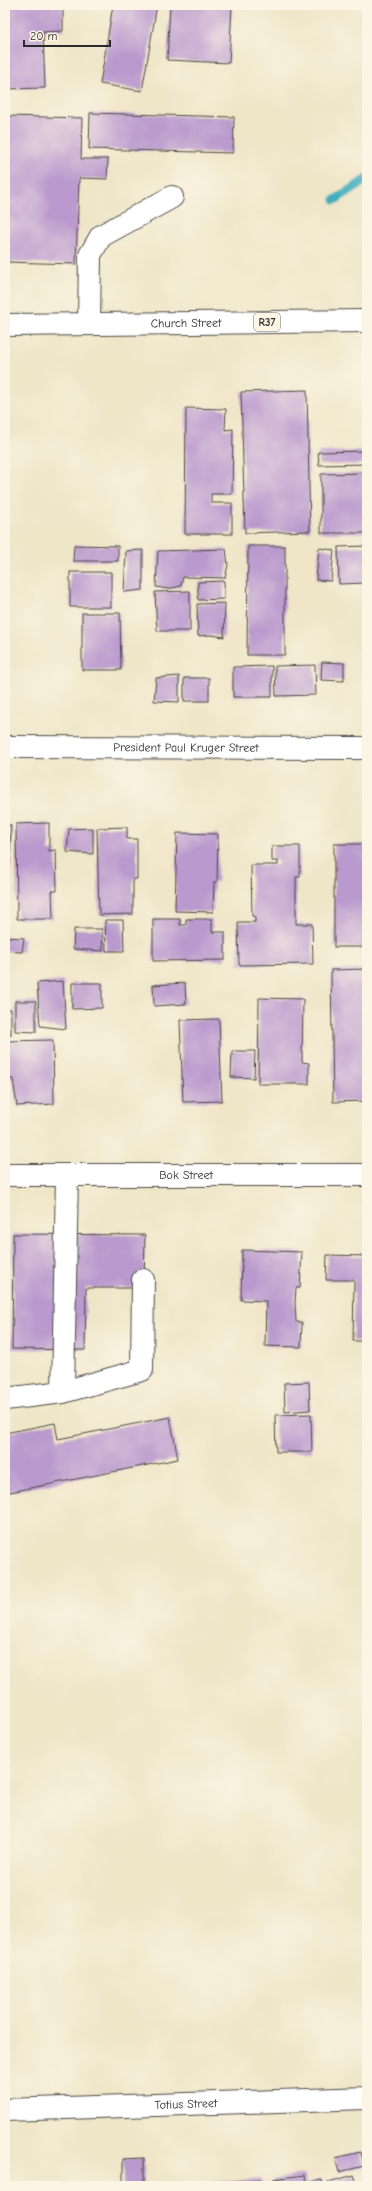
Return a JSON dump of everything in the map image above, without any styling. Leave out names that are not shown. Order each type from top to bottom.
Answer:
[{"type":"street","points":[[89,324],[90,255],[101,236],[172,198]]},
{"type":"street","name":"Church Street","points":[[5,325],[367,321]]},
{"type":"street","name":"President Paul Kruger Street","points":[[5,747],[367,748]]},
{"type":"street","name":"Bok Street","points":[[5,1175],[367,1175]]},
{"type":"street","points":[[63,1392],[67,1175]]},
{"type":"street","points":[[5,1399],[63,1392],[142,1370],[143,1280]]},
{"type":"street","name":"Totius Street","points":[[5,2110],[367,2098]]},
{"type":"building","points":[[5,5],[63,5],[63,31],[43,32],[45,88],[5,89]]},
{"type":"building","points":[[113,5],[157,5],[142,91],[100,84]]},
{"type":"building","points":[[170,5],[232,5],[229,63],[167,60]]},
{"type":"building","points":[[90,113],[234,117],[233,153],[89,149]]},
{"type":"building","points":[[8,116],[82,118],[81,159],[108,159],[107,179],[79,178],[76,264],[5,262]]},
{"type":"building","points":[[307,390],[310,531],[245,533],[241,392]]},
{"type":"building","points":[[186,408],[226,409],[225,430],[233,429],[232,494],[211,494],[211,503],[232,503],[232,534],[185,534]]},
{"type":"building","points":[[367,451],[367,464],[319,465],[318,452]]},
{"type":"building","points":[[367,473],[367,533],[321,533],[321,474]]},
{"type":"building","points":[[74,545],[118,546],[118,561],[73,561]]},
{"type":"building","points":[[248,546],[285,546],[285,655],[247,655]]},
{"type":"building","points":[[367,546],[367,583],[339,584],[338,547]]},
{"type":"building","points":[[319,548],[334,550],[331,581],[316,580]]},
{"type":"building","points":[[226,549],[228,565],[225,578],[183,577],[181,586],[168,589],[156,587],[158,551]]},
{"type":"building","points":[[143,550],[143,590],[124,592],[126,551]]},
{"type":"building","points":[[70,572],[111,572],[111,607],[70,607]]},
{"type":"building","points":[[224,581],[224,599],[198,600],[198,582]]},
{"type":"building","points":[[190,591],[190,631],[157,631],[155,592]]},
{"type":"building","points":[[225,603],[224,637],[211,635],[198,636],[197,604]]},
{"type":"building","points":[[82,613],[120,613],[121,670],[82,670]]},
{"type":"building","points":[[322,662],[344,663],[344,681],[321,680]]},
{"type":"building","points":[[315,665],[316,695],[276,696],[275,666]]},
{"type":"building","points":[[272,666],[272,697],[233,697],[233,667]]},
{"type":"building","points":[[179,676],[179,702],[154,701],[156,678]]},
{"type":"building","points":[[184,678],[209,678],[209,701],[184,701]]},
{"type":"building","points":[[49,823],[49,851],[56,850],[57,891],[52,891],[53,919],[17,919],[16,824]]},
{"type":"building","points":[[5,825],[11,825],[10,866],[5,866]]},
{"type":"building","points":[[127,827],[127,839],[137,839],[137,879],[133,879],[133,914],[99,915],[97,828]]},
{"type":"building","points":[[93,828],[93,854],[67,852],[69,829]]},
{"type":"building","points":[[177,833],[218,834],[217,882],[214,882],[213,912],[175,911]]},
{"type":"building","points":[[334,844],[367,844],[367,947],[334,947]]},
{"type":"building","points":[[272,846],[300,846],[300,877],[296,877],[296,924],[312,924],[313,964],[239,965],[238,922],[255,922],[255,917],[252,916],[251,865],[278,865],[278,861],[272,861]]},
{"type":"building","points":[[153,919],[180,919],[180,925],[186,925],[186,919],[212,919],[212,932],[225,932],[225,960],[153,961]]},
{"type":"building","points":[[105,920],[123,920],[124,951],[106,951]]},
{"type":"building","points":[[74,929],[102,929],[103,951],[73,949]]},
{"type":"building","points":[[5,937],[24,938],[22,952],[5,951]]},
{"type":"building","points":[[367,969],[367,1101],[333,1102],[331,970]]},
{"type":"building","points":[[63,981],[66,1029],[40,1026],[37,983]]},
{"type":"building","points":[[72,983],[102,983],[102,1008],[72,1009]]},
{"type":"building","points":[[185,983],[186,1004],[154,1006],[153,985]]},
{"type":"building","points":[[259,998],[303,999],[302,1062],[309,1063],[309,1084],[258,1084]]},
{"type":"building","points":[[15,1001],[36,1001],[36,1032],[15,1031]]},
{"type":"building","points":[[5,1009],[11,1009],[11,1035],[5,1036]]},
{"type":"building","points":[[219,1019],[222,1101],[183,1102],[180,1020]]},
{"type":"building","points":[[53,1040],[54,1104],[17,1106],[13,1079],[6,1079],[5,1041]]},
{"type":"building","points":[[232,1051],[255,1051],[254,1078],[231,1077]]},
{"type":"building","points":[[13,1234],[145,1235],[144,1288],[86,1288],[85,1350],[12,1349]]},
{"type":"building","points":[[242,1250],[302,1252],[300,1288],[296,1288],[295,1302],[296,1322],[302,1322],[301,1347],[265,1346],[266,1301],[241,1300]]},
{"type":"building","points":[[327,1255],[367,1256],[367,1341],[353,1341],[354,1280],[326,1280]]},
{"type":"building","points":[[309,1382],[310,1410],[285,1412],[284,1383]]},
{"type":"building","points":[[311,1414],[312,1452],[276,1452],[275,1415]]},
{"type":"building","points":[[170,1417],[178,1459],[5,1493],[5,1433],[55,1423],[58,1439]]},
{"type":"building","points":[[361,2152],[364,2166],[339,2172],[335,2158]]},
{"type":"building","points":[[144,2158],[144,2186],[123,2186],[123,2159]]},
{"type":"building","points":[[305,2175],[306,2186],[274,2186],[273,2179]]},
{"type":"building","points":[[354,2175],[358,2186],[329,2186],[328,2182]]},
{"type":"building","points":[[261,2179],[262,2186],[214,2186],[213,2183]]},
{"type":"building","points":[[322,2180],[323,2186],[310,2186],[310,2182]]},
{"type":"waterway","points":[[335,200],[367,179]]}]
